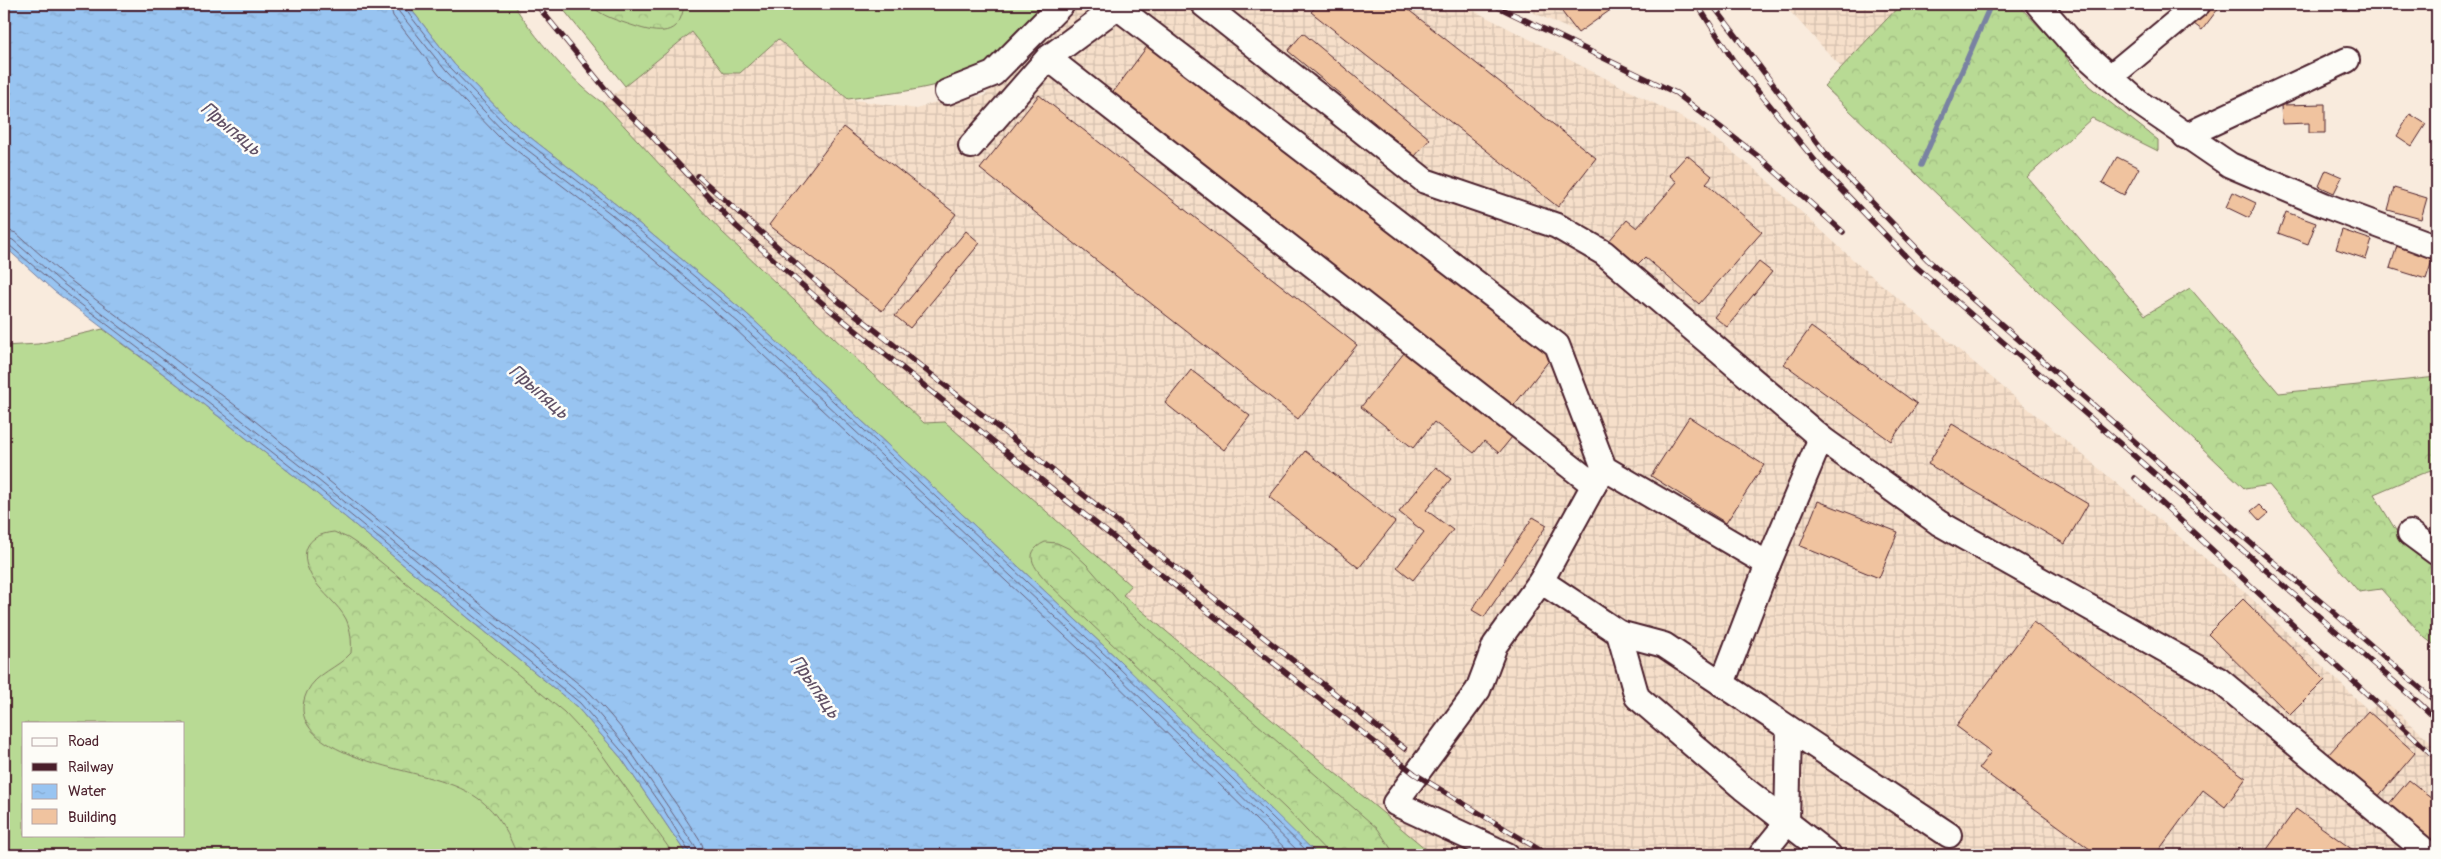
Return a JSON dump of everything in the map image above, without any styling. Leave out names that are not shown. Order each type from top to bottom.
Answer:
[{"type":"street","points":[[947,92],[993,74],[1062,4]]},
{"type":"street","points":[[1203,4],[1424,181],[1557,226],[1604,253],[1821,438],[1939,523],[2219,680],[2430,855]]},
{"type":"street","points":[[2038,4],[2072,43],[2138,102],[2230,166],[2324,205],[2437,247]]},
{"type":"street","points":[[2110,77],[2198,4]]},
{"type":"street","points":[[971,146],[1048,58],[1117,7],[1556,345],[1599,476],[1541,581],[1495,645],[1478,690],[1395,803],[1507,855]]},
{"type":"street","points":[[1048,58],[1599,476],[1768,564]]},
{"type":"street","points":[[2185,136],[2347,60]]},
{"type":"street","points":[[1722,684],[1768,564],[1821,438]]},
{"type":"street","points":[[2410,533],[2437,552]]},
{"type":"street","points":[[1541,581],[1619,633],[1664,645],[1950,835]]},
{"type":"street","points":[[1619,633],[1637,697],[1744,788],[1829,855]]},
{"type":"street","points":[[1761,855],[1787,823],[1789,728]]},
{"type":"shaded area","points":[[1076,4],[1461,4],[1700,127],[1758,172],[1860,266],[2246,593],[2368,710],[2385,701],[2437,747],[2437,855],[1433,855],[1222,686],[1123,595],[1130,586],[945,422],[924,423],[722,232],[603,103],[692,32],[740,73],[778,39],[848,99],[917,109],[932,103],[984,96]]},
{"type":"shaded area","points":[[1515,4],[1619,4],[1578,33]]},
{"type":"shaded area","points":[[1783,4],[1901,4],[1842,68]]},
{"type":"green space","points":[[407,4],[513,4],[554,58],[579,83],[603,103],[722,232],[924,423],[945,422],[1131,586],[1123,595],[1433,855],[1220,855],[1120,661],[747,314],[618,206],[512,123],[454,64]]},
{"type":"green space","points":[[559,4],[1050,4],[1004,50],[975,71],[929,87],[848,99],[778,39],[740,73],[724,73],[692,32],[625,86]]},
{"type":"green space","points":[[589,4],[684,5],[682,15],[673,28],[666,31],[651,31],[616,20],[599,12]]},
{"type":"green space","points":[[1901,4],[2017,4],[2053,41],[2089,86],[2158,140],[2158,151],[2092,118],[2027,177],[2145,315],[2190,288],[2279,393],[2437,377],[2437,469],[2374,494],[2404,544],[2437,569],[2437,647],[2425,638],[2381,589],[2359,592],[2269,485],[2245,489],[1824,86]]},
{"type":"green space","points":[[103,329],[190,394],[311,489],[577,707],[622,759],[687,855],[4,855],[4,346],[38,344]]},
{"type":"green space","points":[[334,532],[348,538],[366,550],[564,712],[596,746],[674,855],[517,855],[510,838],[495,814],[473,795],[440,781],[385,766],[341,751],[323,740],[309,727],[303,711],[307,692],[321,675],[340,663],[351,653],[351,640],[346,619],[314,580],[306,563],[305,555],[310,542],[316,537]]},
{"type":"green space","points":[[1045,542],[1057,543],[1070,549],[1087,565],[1127,611],[1378,829],[1395,855],[1330,855],[1286,809],[1050,585],[1036,568],[1032,557],[1037,547]]},
{"type":"water","name":"Прыпяць","points":[[4,4],[407,4],[454,64],[512,123],[618,206],[747,314],[1120,661],[1318,855],[687,855],[622,759],[577,707],[311,489],[54,291],[4,246]]},
{"type":"building","points":[[1318,4],[1401,4],[1596,158],[1558,207],[1311,12]]},
{"type":"building","points":[[1556,4],[1619,4],[1578,33]]},
{"type":"building","points":[[2209,4],[2221,5],[2202,30],[2194,24]]},
{"type":"building","points":[[1303,33],[1430,139],[1415,156],[1288,51]]},
{"type":"building","points":[[1149,44],[1554,354],[1511,409],[1111,95]]},
{"type":"building","points":[[1039,95],[1357,345],[1298,419],[980,169]]},
{"type":"building","points":[[2325,104],[2325,133],[2309,133],[2309,123],[2282,124],[2281,105]]},
{"type":"building","points":[[2410,114],[2426,124],[2412,146],[2397,136]]},
{"type":"building","points":[[843,127],[956,214],[882,311],[769,225]]},
{"type":"building","points":[[1687,155],[1712,176],[1706,183],[1762,232],[1699,304],[1645,257],[1636,266],[1608,242],[1627,220],[1637,228],[1677,182],[1669,175]]},
{"type":"building","points":[[2117,157],[2139,168],[2124,195],[2102,183]]},
{"type":"building","points":[[2326,170],[2342,177],[2334,193],[2319,186]]},
{"type":"building","points":[[2394,188],[2427,198],[2421,219],[2388,210]]},
{"type":"building","points":[[2233,192],[2256,203],[2249,218],[2226,207]]},
{"type":"building","points":[[2286,212],[2316,223],[2308,244],[2278,233]]},
{"type":"building","points":[[2342,230],[2372,240],[2366,259],[2336,249]]},
{"type":"building","points":[[966,231],[980,243],[910,328],[895,316]]},
{"type":"building","points":[[2397,246],[2433,258],[2426,279],[2390,268]]},
{"type":"building","points":[[1759,262],[1772,272],[1727,327],[1714,317]]},
{"type":"building","points":[[1811,327],[1917,404],[1891,441],[1784,364]]},
{"type":"building","points":[[1404,353],[1512,437],[1499,453],[1484,441],[1474,453],[1434,422],[1413,448],[1361,407]]},
{"type":"building","points":[[1191,370],[1250,416],[1224,450],[1165,403]]},
{"type":"building","points":[[1689,417],[1764,465],[1726,523],[1651,476]]},
{"type":"building","points":[[1952,424],[2088,504],[2065,544],[1928,464]]},
{"type":"building","points":[[1305,451],[1395,522],[1359,568],[1269,497]]},
{"type":"building","points":[[1436,467],[1451,479],[1426,510],[1453,530],[1413,580],[1397,567],[1424,532],[1399,512]]},
{"type":"building","points":[[1818,501],[1898,532],[1879,578],[1800,546]]},
{"type":"building","points":[[2259,505],[2268,514],[2260,521],[2251,511]]},
{"type":"building","points":[[1533,517],[1547,525],[1484,617],[1472,610]]},
{"type":"building","points":[[2243,599],[2325,680],[2290,715],[2208,634]]},
{"type":"building","points":[[2033,622],[2246,778],[2225,807],[2203,790],[2159,850],[2166,855],[2098,855],[1979,768],[1991,752],[1956,726]]},
{"type":"building","points":[[2368,711],[2415,753],[2377,798],[2327,756]]},
{"type":"building","points":[[2409,780],[2437,802],[2437,845],[2388,805]]},
{"type":"building","points":[[2296,809],[2360,855],[2263,855]]},
{"type":"waterway","points":[[1921,165],[1991,4]]},
{"type":"railway","points":[[536,4],[612,97],[651,135],[736,226],[829,309],[1066,500],[1415,774],[1548,855]]},
{"type":"railway","points":[[1492,4],[1676,93],[1759,157],[1843,232]]},
{"type":"railway","points":[[1697,4],[1733,60],[1821,168],[1912,263],[2421,705]]},
{"type":"railway","points":[[1712,4],[1829,158],[1928,260],[2254,546],[2437,703]]},
{"type":"railway","points":[[698,176],[837,300],[1405,749]]},
{"type":"railway","points":[[2135,478],[2437,759]]},
{"type":"railway","points":[[2417,701],[2437,720]]}]
